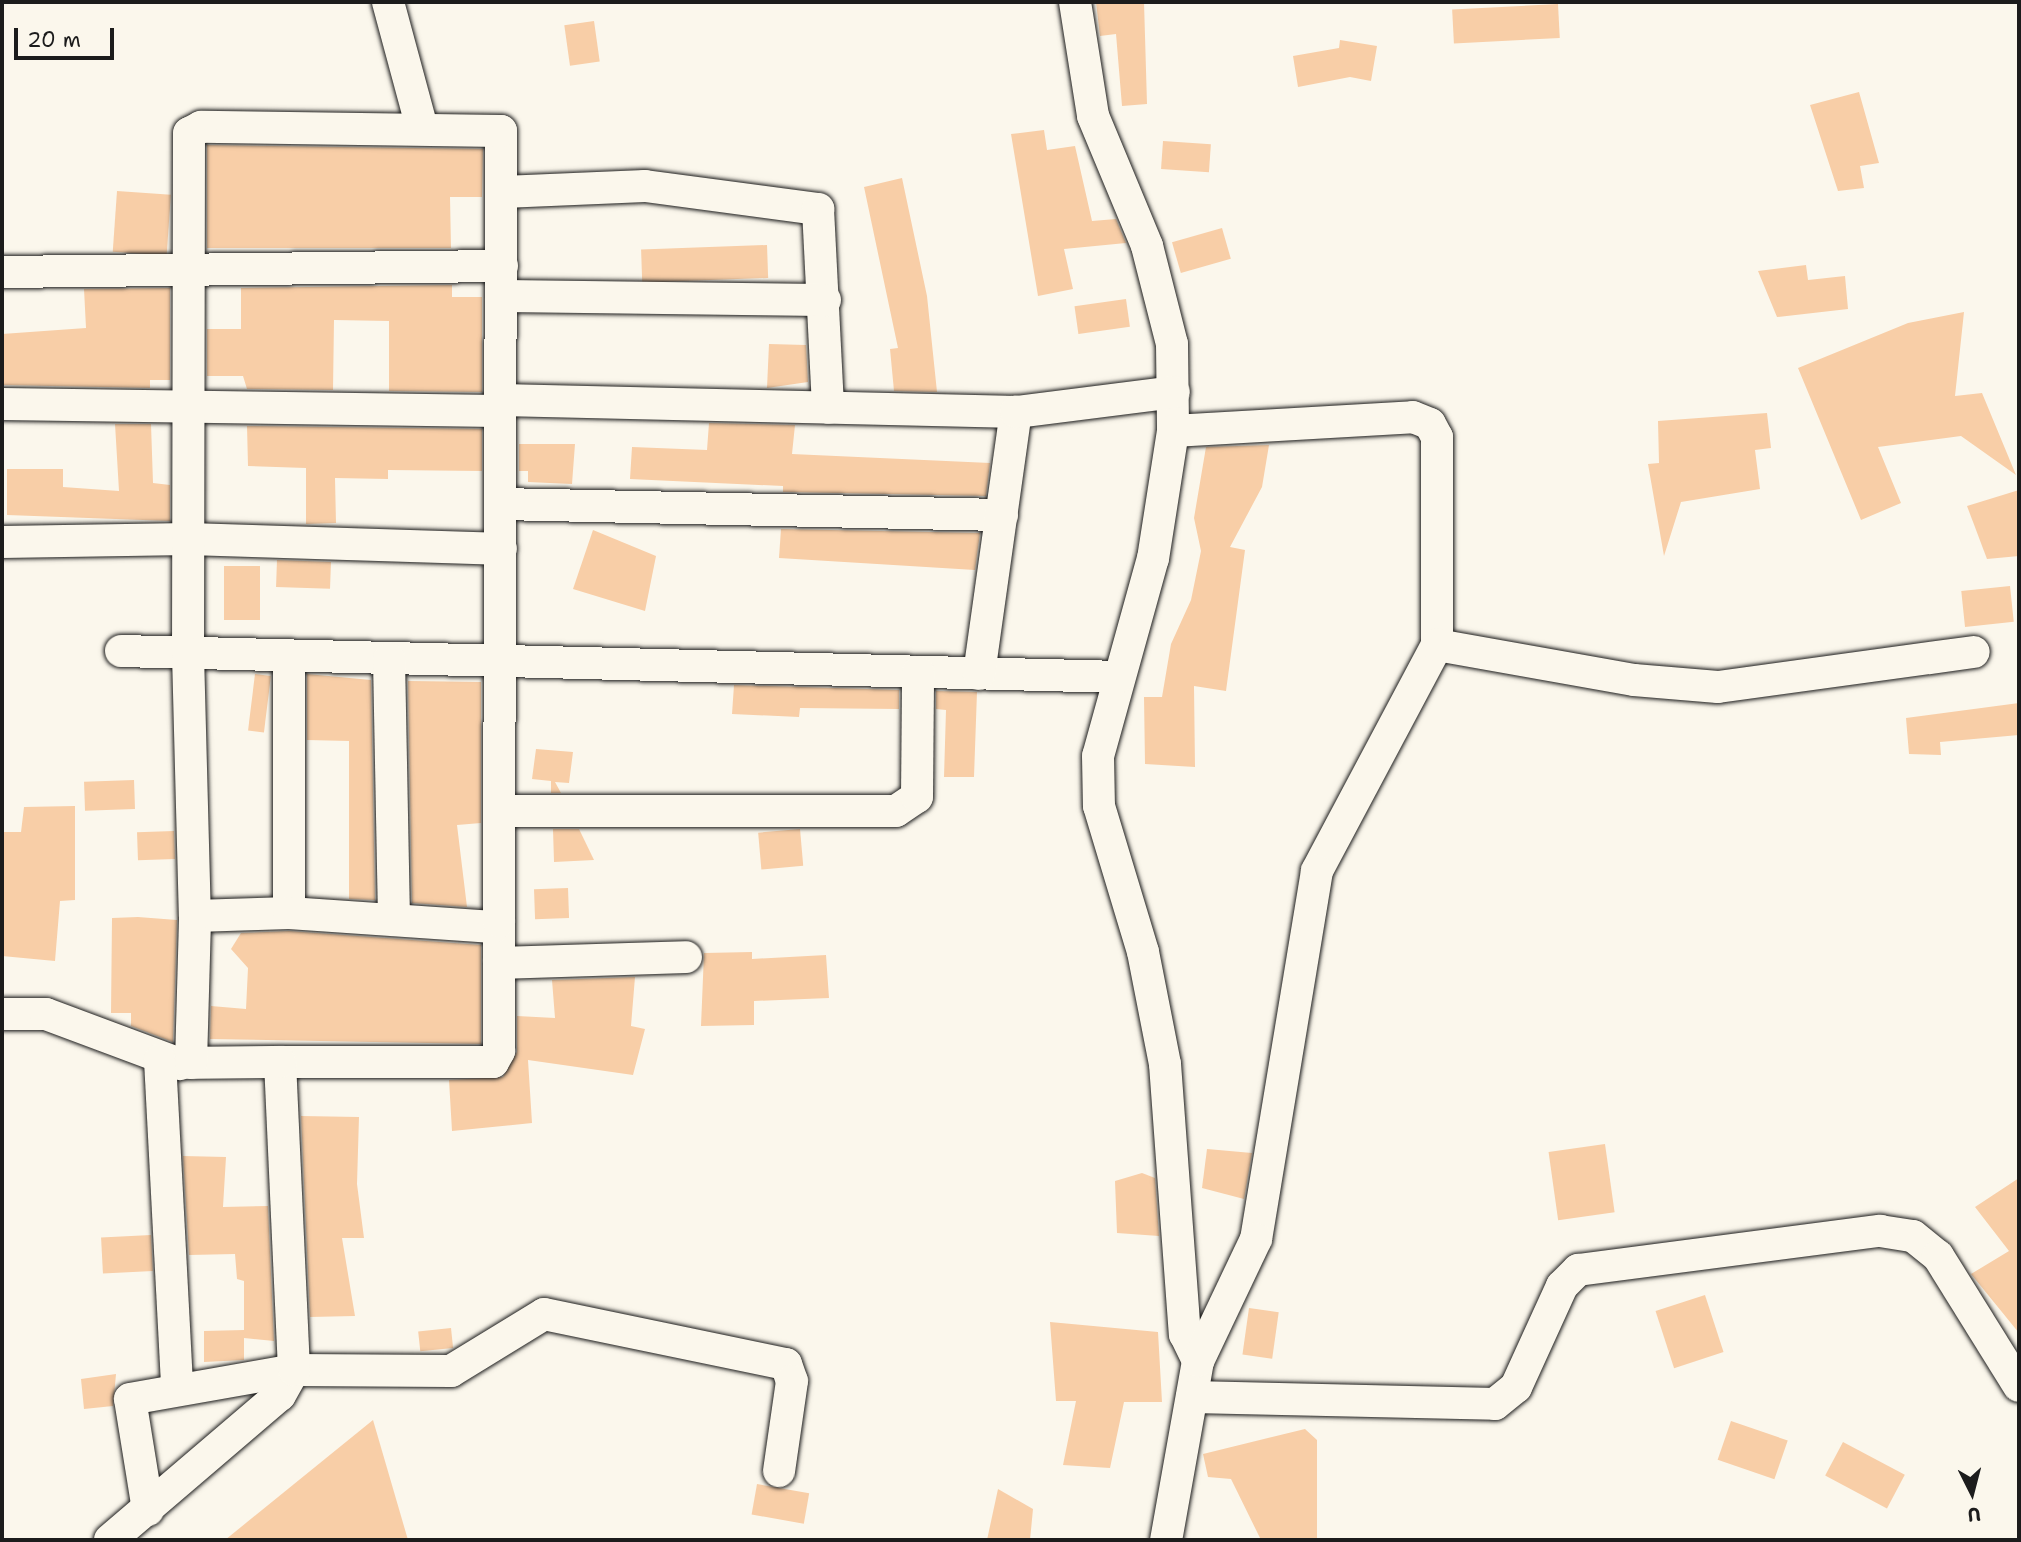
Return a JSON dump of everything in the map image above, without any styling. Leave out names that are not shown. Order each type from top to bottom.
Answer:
[{"type":"street","points":[[388,2],[422,128]]},
{"type":"street","points":[[1075,2],[1093,116],[1147,246],[1172,344],[1173,431],[1153,558],[1098,756],[1099,806],[1143,952],[1165,1064],[1185,1334],[1198,1361]]},
{"type":"street","points":[[2,1014],[46,1014],[160,1060],[195,1066],[280,1062],[493,1062],[499,1051],[503,192],[501,131],[201,127],[189,133],[188,654],[195,916],[195,1066]]},
{"type":"street","points":[[503,192],[645,186],[812,205],[823,215],[828,408]]},
{"type":"street","points":[[2,272],[188,271],[502,281],[825,300]]},
{"type":"street","points":[[2,404],[828,408],[1016,412],[1174,392]]},
{"type":"street","points":[[979,674],[1016,412]]},
{"type":"street","points":[[1166,1540],[1198,1361],[1256,1238],[1317,871],[1437,645],[1437,437],[1430,424],[1413,417],[1173,431]]},
{"type":"street","points":[[501,503],[1002,515]]},
{"type":"street","points":[[2,542],[189,539],[501,549]]},
{"type":"street","points":[[1437,645],[1634,680],[1718,687],[1973,652]]},
{"type":"street","points":[[121,651],[1119,677]]},
{"type":"street","points":[[289,657],[289,913]]},
{"type":"street","points":[[389,659],[394,920]]},
{"type":"street","points":[[500,811],[896,811],[917,797],[918,672]]},
{"type":"street","points":[[195,916],[289,913],[494,927],[499,921]]},
{"type":"street","points":[[499,963],[686,957]]},
{"type":"street","points":[[160,1060],[177,1387]]},
{"type":"street","points":[[110,1540],[280,1395],[294,1370],[280,1062]]},
{"type":"street","points":[[1192,1397],[1486,1406],[1516,1387],[1562,1286],[1578,1270],[1880,1231],[1913,1236],[1938,1256],[2019,1387]]},
{"type":"street","points":[[148,1510],[130,1399],[177,1387],[294,1370],[452,1371],[544,1314],[777,1359],[791,1371],[792,1381],[779,1471]]},
{"type":"building","points":[[1096,2],[1144,2],[1147,104],[1122,106],[1116,34],[1100,36]]},
{"type":"building","points":[[1558,4],[1560,38],[1454,44],[1452,10]]},
{"type":"building","points":[[594,21],[600,62],[570,66],[564,25]]},
{"type":"building","points":[[1340,40],[1377,46],[1371,81],[1350,77],[1298,87],[1293,56],[1339,48]]},
{"type":"building","points":[[1859,92],[1879,163],[1860,166],[1864,188],[1838,191],[1810,105]]},
{"type":"building","points":[[1044,130],[1047,150],[1075,146],[1092,221],[1116,219],[1126,243],[1064,249],[1073,289],[1038,296],[1011,134]]},
{"type":"building","points":[[1163,141],[1211,144],[1209,172],[1161,169]]},
{"type":"building","points":[[207,145],[483,149],[482,197],[450,197],[451,248],[207,248]]},
{"type":"building","points":[[902,178],[927,296],[937,392],[894,391],[890,349],[898,348],[864,187]]},
{"type":"building","points":[[117,191],[171,195],[167,256],[113,252]]},
{"type":"building","points":[[1222,228],[1231,259],[1181,273],[1172,242]]},
{"type":"building","points":[[767,245],[768,278],[642,282],[641,249]]},
{"type":"building","points":[[1806,265],[1808,280],[1845,276],[1848,309],[1777,317],[1758,271]]},
{"type":"building","points":[[452,285],[452,297],[482,297],[482,392],[389,391],[389,321],[334,320],[333,390],[247,389],[243,376],[207,376],[207,329],[241,329],[241,288]]},
{"type":"building","points":[[170,288],[170,380],[150,380],[150,388],[2,385],[2,334],[86,328],[84,289]]},
{"type":"building","points":[[1126,299],[1130,327],[1078,334],[1075,306]]},
{"type":"building","points":[[1964,312],[1955,396],[1982,393],[2016,475],[1961,436],[1878,447],[1901,503],[1861,520],[1798,368],[1908,323]]},
{"type":"building","points":[[769,344],[806,345],[808,382],[767,388]]},
{"type":"building","points":[[1767,413],[1771,448],[1755,450],[1760,489],[1681,502],[1664,556],[1648,464],[1659,463],[1658,421]]},
{"type":"building","points":[[709,423],[795,425],[792,454],[990,463],[986,496],[783,492],[783,486],[630,479],[632,447],[707,450]]},
{"type":"building","points":[[115,424],[151,424],[153,483],[170,485],[170,521],[7,515],[7,469],[63,469],[63,487],[119,491]]},
{"type":"building","points":[[247,426],[482,429],[482,471],[388,470],[388,479],[335,478],[336,523],[306,524],[306,468],[248,466]]},
{"type":"building","points":[[519,444],[575,444],[572,484],[528,482],[528,471],[519,471]]},
{"type":"building","points":[[1269,445],[1262,487],[1230,547],[1245,550],[1226,691],[1194,686],[1195,767],[1145,764],[1144,697],[1162,697],[1171,644],[1191,600],[1201,551],[1194,518],[1206,447]]},
{"type":"building","points":[[2019,490],[2019,556],[1987,559],[1967,506]]},
{"type":"building","points":[[781,529],[980,533],[975,570],[779,558]]},
{"type":"building","points":[[593,530],[656,556],[645,611],[573,589]]},
{"type":"building","points":[[277,560],[331,562],[330,589],[276,587]]},
{"type":"building","points":[[224,566],[260,566],[260,620],[224,620]]},
{"type":"building","points":[[2010,586],[2014,622],[1965,627],[1961,591]]},
{"type":"building","points":[[255,674],[271,676],[264,733],[248,731]]},
{"type":"building","points":[[307,674],[371,680],[375,900],[349,899],[349,741],[307,740]]},
{"type":"building","points":[[408,681],[481,682],[481,823],[457,825],[467,907],[412,903]]},
{"type":"building","points":[[734,685],[899,690],[899,709],[800,708],[799,717],[732,714]]},
{"type":"building","points":[[936,691],[977,692],[974,777],[944,777],[946,710],[936,709]]},
{"type":"building","points":[[2019,703],[2019,735],[1940,742],[1941,755],[1909,754],[1906,718]]},
{"type":"building","points":[[536,749],[573,752],[569,783],[555,782],[561,793],[551,793],[551,781],[532,779]]},
{"type":"building","points":[[134,780],[135,809],[85,811],[84,782]]},
{"type":"building","points":[[75,806],[75,900],[60,901],[55,961],[2,956],[2,832],[21,832],[24,807]]},
{"type":"building","points":[[553,829],[579,829],[594,860],[554,862]]},
{"type":"building","points":[[800,829],[803,866],[761,870],[758,833]]},
{"type":"building","points":[[174,831],[175,859],[138,860],[137,832]]},
{"type":"building","points":[[568,888],[569,918],[535,919],[534,889]]},
{"type":"building","points":[[112,918],[177,920],[173,1042],[131,1026],[131,1013],[111,1013]]},
{"type":"building","points":[[289,931],[481,945],[481,1044],[210,1039],[211,1006],[246,1009],[248,968],[231,949],[241,933]]},
{"type":"building","points":[[752,952],[752,959],[826,955],[829,998],[754,1001],[754,1025],[701,1026],[704,953]]},
{"type":"building","points":[[635,977],[631,1026],[645,1029],[633,1075],[528,1060],[532,1123],[452,1131],[449,1080],[503,1077],[517,1052],[517,1016],[555,1018],[552,980]]},
{"type":"building","points":[[301,1116],[359,1117],[357,1184],[364,1238],[342,1238],[355,1316],[310,1317]]},
{"type":"building","points":[[1605,1144],[1615,1212],[1558,1220],[1549,1152]]},
{"type":"building","points":[[1207,1149],[1252,1153],[1244,1199],[1202,1188]]},
{"type":"building","points":[[183,1156],[226,1157],[223,1207],[268,1206],[274,1341],[244,1338],[244,1360],[204,1362],[204,1331],[244,1330],[244,1281],[237,1279],[235,1254],[189,1255]]},
{"type":"building","points":[[1142,1173],[1155,1178],[1159,1236],[1117,1233],[1115,1181]]},
{"type":"building","points":[[2019,1178],[2019,1333],[1971,1274],[2009,1251],[1975,1207]]},
{"type":"building","points":[[151,1235],[153,1271],[103,1274],[101,1238]]},
{"type":"building","points":[[1705,1295],[1724,1352],[1674,1368],[1656,1311]]},
{"type":"building","points":[[1249,1308],[1279,1312],[1272,1359],[1242,1355]]},
{"type":"building","points":[[1050,1322],[1158,1332],[1162,1402],[1124,1402],[1110,1468],[1063,1465],[1076,1401],[1056,1401]]},
{"type":"building","points":[[451,1328],[453,1348],[420,1351],[418,1331]]},
{"type":"building","points":[[116,1374],[113,1406],[84,1409],[81,1379]]},
{"type":"building","points":[[373,1420],[408,1540],[225,1540]]},
{"type":"building","points":[[1731,1421],[1788,1441],[1774,1479],[1718,1460]]},
{"type":"building","points":[[1305,1429],[1317,1440],[1317,1540],[1261,1540],[1231,1479],[1208,1477],[1203,1454]]},
{"type":"building","points":[[1843,1442],[1905,1475],[1887,1508],[1825,1476]]},
{"type":"building","points":[[757,1484],[809,1493],[804,1524],[752,1515]]},
{"type":"building","points":[[998,1489],[1033,1509],[1030,1540],[987,1540]]}]
